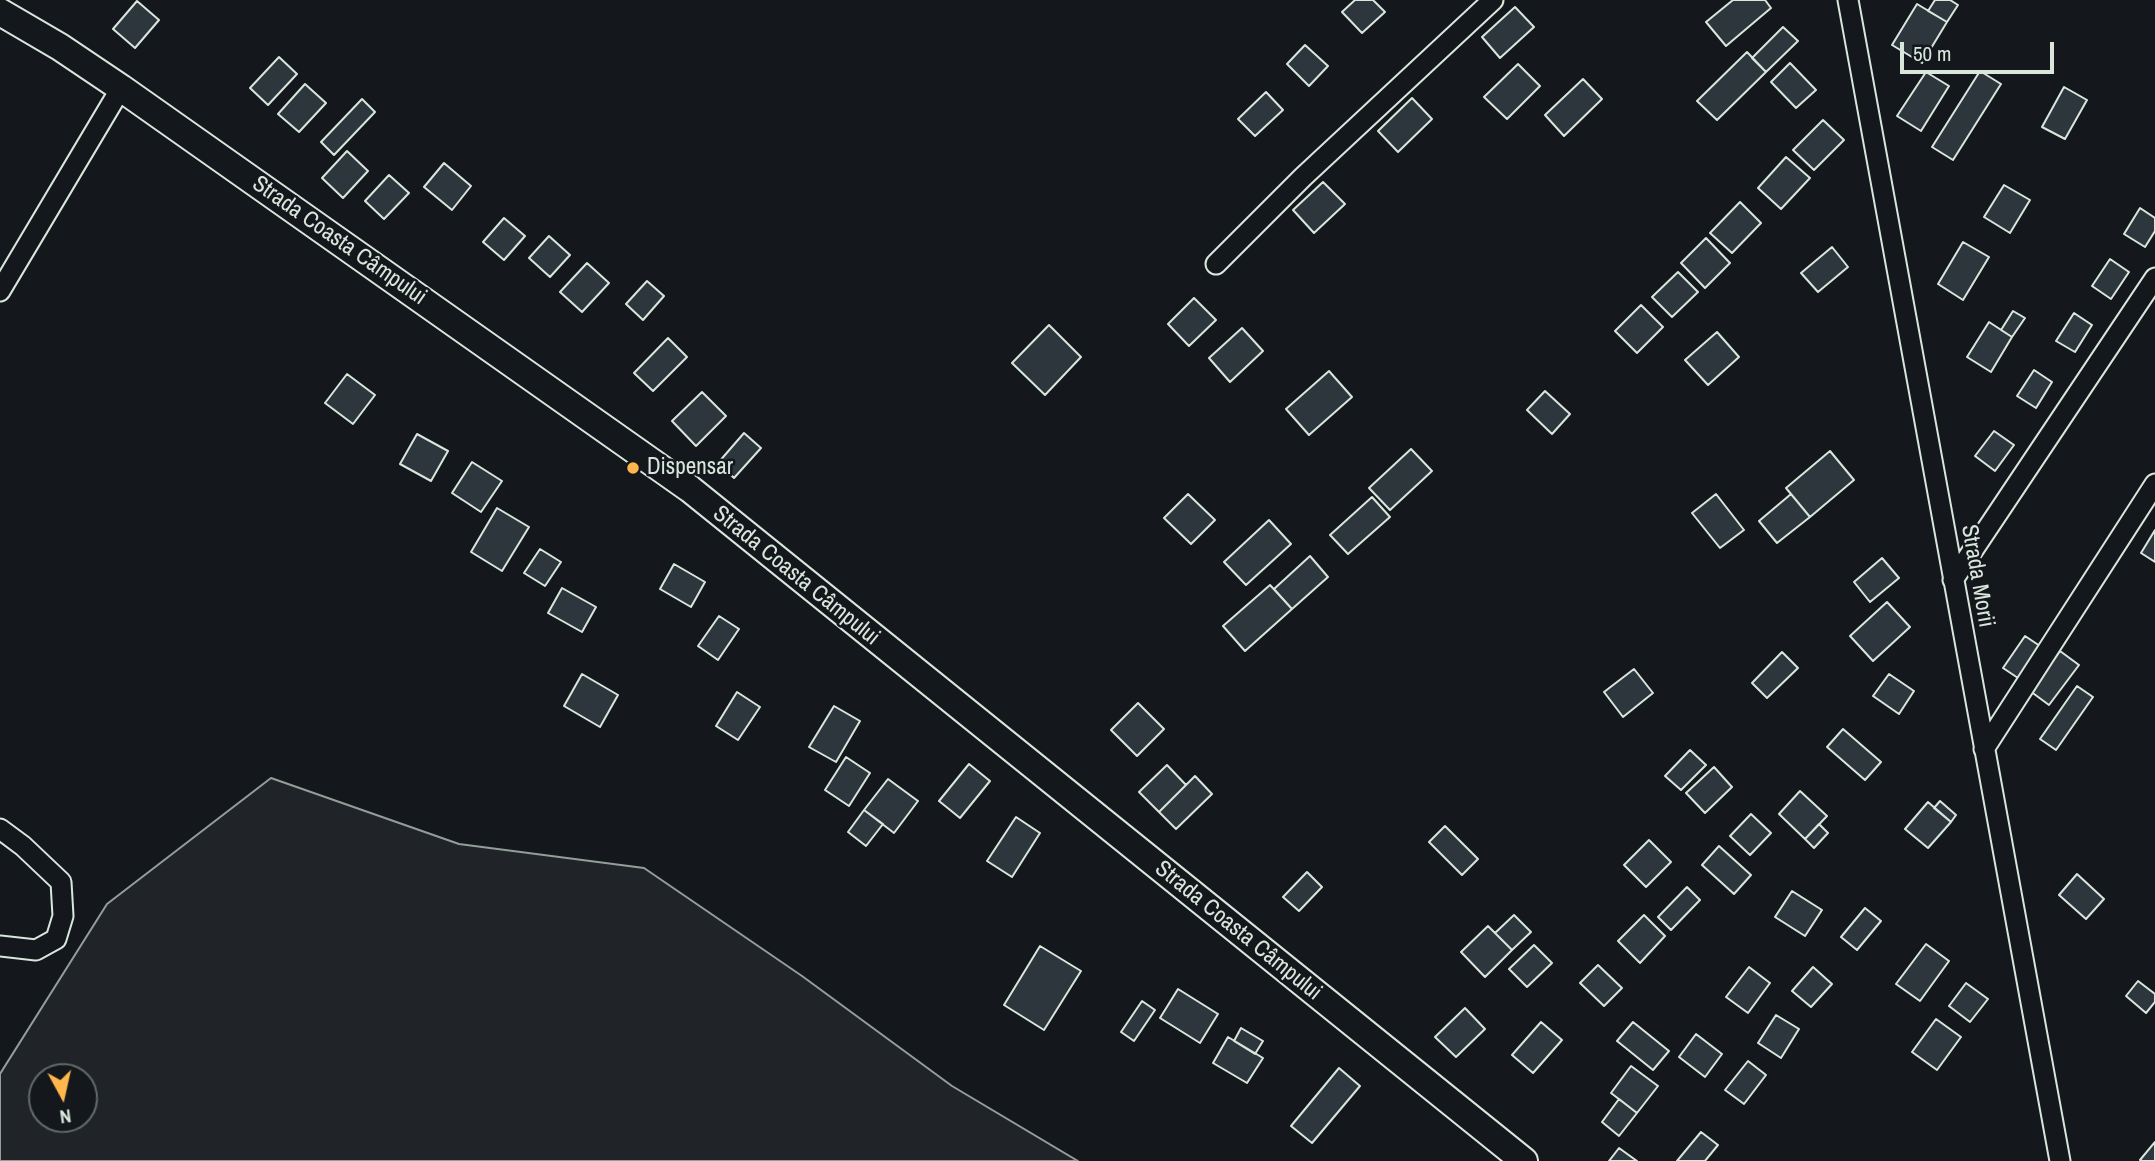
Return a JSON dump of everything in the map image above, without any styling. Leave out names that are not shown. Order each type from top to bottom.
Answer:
[{"type":"street","points":[[1216,264],[1303,177],[1493,0]]},
{"type":"street","name":"Strada Morii","points":[[1848,0],[2060,1161]]},
{"type":"street","name":"Strada Coasta Câmpului","points":[[0,12],[60,47],[121,88],[690,489],[1524,1161]]},
{"type":"street","points":[[0,291],[121,88]]},
{"type":"street","points":[[1953,580],[2155,278]]},
{"type":"street","points":[[1984,748],[2155,484]]},
{"type":"street","points":[[0,829],[23,846],[61,882],[63,916],[56,939],[36,950],[0,946]]},
{"type":"shaded area","points":[[271,778],[459,844],[644,868],[802,976],[952,1086],[1078,1161],[0,1161],[0,1074],[107,904]]},
{"type":"building","points":[[1355,0],[1373,0],[1385,12],[1362,33],[1342,12]]},
{"type":"building","points":[[1733,0],[1765,0],[1771,8],[1726,46],[1706,22]]},
{"type":"building","points":[[1935,0],[1950,0],[1958,5],[1947,22],[1928,11]]},
{"type":"building","points":[[137,1],[159,20],[135,48],[113,29]]},
{"type":"building","points":[[1917,4],[1947,22],[1922,63],[1892,45]]},
{"type":"building","points":[[1515,7],[1534,27],[1500,58],[1482,37]]},
{"type":"building","points":[[1783,27],[1798,41],[1766,72],[1752,58]]},
{"type":"building","points":[[1305,45],[1328,66],[1309,86],[1287,64]]},
{"type":"building","points":[[1747,52],[1766,72],[1717,120],[1697,101]]},
{"type":"building","points":[[279,57],[297,74],[268,105],[250,88]]},
{"type":"building","points":[[1790,63],[1816,90],[1796,108],[1771,82]]},
{"type":"building","points":[[1518,64],[1540,86],[1507,119],[1484,97]]},
{"type":"building","points":[[1980,71],[2001,84],[1953,160],[1932,147]]},
{"type":"building","points":[[1926,72],[1949,86],[1921,131],[1897,116]]},
{"type":"building","points":[[1583,79],[1602,99],[1564,136],[1545,115]]},
{"type":"building","points":[[305,84],[326,103],[299,132],[278,114]]},
{"type":"building","points":[[2064,87],[2087,100],[2065,139],[2042,127]]},
{"type":"building","points":[[1266,92],[1283,110],[1255,136],[1238,119]]},
{"type":"building","points":[[1412,98],[1432,119],[1398,152],[1378,131]]},
{"type":"building","points":[[362,99],[375,112],[334,155],[321,142]]},
{"type":"building","points":[[1823,120],[1844,140],[1814,170],[1793,150]]},
{"type":"building","points":[[347,151],[368,171],[343,198],[322,178]]},
{"type":"building","points":[[1786,157],[1810,178],[1781,209],[1758,188]]},
{"type":"building","points":[[444,163],[471,186],[452,210],[424,187]]},
{"type":"building","points":[[389,175],[409,193],[384,219],[365,201]]},
{"type":"building","points":[[1323,182],[1345,204],[1314,233],[1293,210]]},
{"type":"building","points":[[2004,185],[2030,200],[2010,233],[1984,217]]},
{"type":"building","points":[[1740,202],[1761,223],[1732,253],[1710,233]]},
{"type":"building","points":[[2140,208],[2155,218],[2155,231],[2145,247],[2124,234]]},
{"type":"building","points":[[504,218],[525,236],[504,260],[483,242]]},
{"type":"building","points":[[549,236],[570,255],[550,277],[529,258]]},
{"type":"building","points":[[1706,238],[1730,263],[1705,288],[1681,263]]},
{"type":"building","points":[[1963,242],[1989,257],[1963,300],[1938,284]]},
{"type":"building","points":[[1832,247],[1848,267],[1818,292],[1801,273]]},
{"type":"building","points":[[2110,259],[2129,272],[2111,299],[2092,286]]},
{"type":"building","points":[[587,263],[609,283],[582,312],[560,292]]},
{"type":"building","points":[[1678,272],[1698,292],[1672,317],[1652,297]]},
{"type":"building","points":[[647,281],[664,296],[643,320],[626,304]]},
{"type":"building","points":[[1194,298],[1216,320],[1189,346],[1168,324]]},
{"type":"building","points":[[1641,305],[1663,327],[1637,353],[1615,331]]},
{"type":"building","points":[[2013,311],[2025,318],[2012,337],[2001,330]]},
{"type":"building","points":[[2074,313],[2092,325],[2075,352],[2056,341]]},
{"type":"building","points":[[1989,322],[2012,337],[1991,372],[1967,357]]},
{"type":"building","points":[[1049,325],[1081,357],[1045,395],[1012,363]]},
{"type":"building","points":[[1242,328],[1263,351],[1230,382],[1209,358]]},
{"type":"building","points":[[1717,332],[1739,357],[1708,385],[1685,360]]},
{"type":"building","points":[[668,338],[687,357],[653,391],[634,373]]},
{"type":"building","points":[[2034,370],[2052,382],[2036,408],[2017,396]]},
{"type":"building","points":[[1329,371],[1352,397],[1309,435],[1286,409]]},
{"type":"building","points":[[347,374],[375,395],[353,424],[325,403]]},
{"type":"building","points":[[1545,391],[1570,414],[1552,434],[1527,410]]},
{"type":"building","points":[[702,392],[726,416],[696,446],[672,421]]},
{"type":"building","points":[[1994,431],[2014,445],[1995,471],[1975,456]]},
{"type":"building","points":[[744,433],[761,448],[734,478],[718,463]]},
{"type":"building","points":[[417,434],[448,451],[431,481],[400,464]]},
{"type":"building","points":[[1411,449],[1432,471],[1390,510],[1369,488]]},
{"type":"building","points":[[1830,451],[1854,480],[1810,517],[1786,488]]},
{"type":"building","points":[[472,462],[502,481],[481,512],[452,493]]},
{"type":"building","points":[[1188,494],[1215,520],[1191,544],[1164,518]]},
{"type":"building","points":[[1716,494],[1744,530],[1720,548],[1692,513]]},
{"type":"building","points":[[1791,494],[1810,517],[1777,543],[1759,521]]},
{"type":"building","points":[[1372,497],[1390,517],[1348,554],[1330,535]]},
{"type":"building","points":[[497,508],[529,527],[502,571],[471,552]]},
{"type":"building","points":[[1269,520],[1291,544],[1246,585],[1224,562]]},
{"type":"building","points":[[2155,530],[2155,562],[2141,553]]},
{"type":"building","points":[[540,549],[561,562],[545,586],[524,573]]},
{"type":"building","points":[[1310,556],[1328,577],[1292,609],[1274,589]]},
{"type":"building","points":[[1882,558],[1899,578],[1870,602],[1854,582]]},
{"type":"building","points":[[674,564],[705,582],[691,607],[660,589]]},
{"type":"building","points":[[1270,585],[1292,609],[1245,651],[1223,626]]},
{"type":"building","points":[[562,588],[596,607],[582,632],[548,613]]},
{"type":"building","points":[[1887,602],[1910,627],[1873,661],[1850,636]]},
{"type":"building","points":[[719,616],[739,629],[718,660],[698,646]]},
{"type":"building","points":[[2025,636],[2040,646],[2018,678],[2003,668]]},
{"type":"building","points":[[2060,651],[2079,665],[2049,705],[2030,691]]},
{"type":"building","points":[[1782,652],[1798,668],[1767,698],[1752,683]]},
{"type":"building","points":[[1634,669],[1653,693],[1623,717],[1604,692]]},
{"type":"building","points":[[582,674],[618,695],[600,727],[564,706]]},
{"type":"building","points":[[1889,674],[1914,691],[1899,714],[1873,696]]},
{"type":"building","points":[[2077,686],[2093,697],[2056,750],[2040,739]]},
{"type":"building","points":[[737,692],[760,707],[738,740],[716,726]]},
{"type":"building","points":[[1138,703],[1164,729],[1137,756],[1111,730]]},
{"type":"building","points":[[834,706],[860,721],[836,762],[809,747]]},
{"type":"building","points":[[1843,729],[1881,762],[1865,780],[1827,747]]},
{"type":"building","points":[[1690,750],[1706,765],[1681,790],[1665,776]]},
{"type":"building","points":[[846,757],[870,773],[849,806],[825,790]]},
{"type":"building","points":[[969,764],[990,781],[960,818],[939,801]]},
{"type":"building","points":[[1167,765],[1186,785],[1159,812],[1139,792]]},
{"type":"building","points":[[1714,767],[1732,787],[1705,813],[1686,793]]},
{"type":"building","points":[[1195,776],[1212,794],[1176,829],[1159,812]]},
{"type":"building","points":[[888,779],[918,801],[894,833],[864,810]]},
{"type":"building","points":[[1800,791],[1827,816],[1805,839],[1779,814]]},
{"type":"building","points":[[1940,801],[1956,815],[1951,822],[1934,808]]},
{"type":"building","points":[[1928,802],[1951,822],[1928,848],[1905,829]]},
{"type":"building","points":[[864,810],[883,824],[866,846],[848,832]]},
{"type":"building","points":[[1751,814],[1771,833],[1750,855],[1730,836]]},
{"type":"building","points":[[1016,817],[1040,833],[1012,877],[987,861]]},
{"type":"building","points":[[1819,824],[1828,833],[1814,848],[1805,839]]},
{"type":"building","points":[[1445,826],[1478,859],[1462,875],[1429,842]]},
{"type":"building","points":[[1649,840],[1671,862],[1646,887],[1624,865]]},
{"type":"building","points":[[1719,846],[1751,875],[1734,894],[1702,865]]},
{"type":"building","points":[[1307,872],[1322,887],[1299,911],[1283,897]]},
{"type":"building","points":[[2077,874],[2104,899],[2086,919],[2059,895]]},
{"type":"building","points":[[1687,887],[1700,900],[1671,930],[1658,917]]},
{"type":"building","points":[[1792,891],[1822,910],[1805,936],[1775,917]]},
{"type":"building","points":[[1865,908],[1881,921],[1857,950],[1841,937]]},
{"type":"building","points":[[1514,915],[1531,932],[1512,950],[1495,933]]},
{"type":"building","points":[[1644,915],[1665,936],[1640,963],[1618,941]]},
{"type":"building","points":[[1488,926],[1512,950],[1485,977],[1461,952]]},
{"type":"building","points":[[1926,944],[1949,961],[1920,1001],[1896,984]]},
{"type":"building","points":[[1534,945],[1552,963],[1527,987],[1509,969]]},
{"type":"building","points":[[1040,946],[1081,971],[1044,1030],[1004,1005]]},
{"type":"building","points":[[1598,965],[1622,988],[1604,1006],[1580,983]]},
{"type":"building","points":[[1749,967],[1770,983],[1748,1013],[1726,997]]},
{"type":"building","points":[[1813,967],[1832,984],[1811,1007],[1792,991]]},
{"type":"building","points":[[2138,981],[2155,994],[2155,1002],[2146,1013],[2126,996]]},
{"type":"building","points":[[1966,983],[1988,999],[1970,1022],[1949,1006]]},
{"type":"building","points":[[1178,989],[1218,1014],[1200,1043],[1160,1018]]},
{"type":"building","points":[[1142,1001],[1155,1010],[1134,1041],[1121,1032]]},
{"type":"building","points":[[1465,1008],[1485,1029],[1456,1057],[1435,1037]]},
{"type":"building","points":[[1776,1015],[1799,1029],[1781,1058],[1758,1043]]},
{"type":"building","points":[[1936,1019],[1961,1037],[1937,1070],[1912,1052]]},
{"type":"building","points":[[1541,1022],[1562,1040],[1533,1073],[1512,1055]]},
{"type":"building","points":[[1633,1022],[1669,1051],[1653,1070],[1617,1041]]},
{"type":"building","points":[[1241,1028],[1263,1041],[1255,1054],[1234,1041]]},
{"type":"building","points":[[1696,1034],[1722,1054],[1705,1077],[1679,1057]]},
{"type":"building","points":[[1228,1037],[1263,1058],[1247,1083],[1213,1063]]},
{"type":"building","points":[[1748,1061],[1766,1075],[1744,1104],[1725,1090]]},
{"type":"building","points":[[1631,1066],[1658,1086],[1637,1113],[1611,1093]]},
{"type":"building","points":[[1339,1068],[1360,1086],[1312,1143],[1291,1126]]},
{"type":"building","points":[[1619,1099],[1637,1113],[1619,1136],[1602,1122]]},
{"type":"building","points":[[1701,1132],[1718,1145],[1705,1161],[1677,1161]]},
{"type":"building","points":[[2155,1142],[2155,1161],[2140,1160]]},
{"type":"building","points":[[1619,1148],[1637,1161],[1609,1161]]},
{"type":"place","name":"Dispensar","points":[[633,468]]}]
